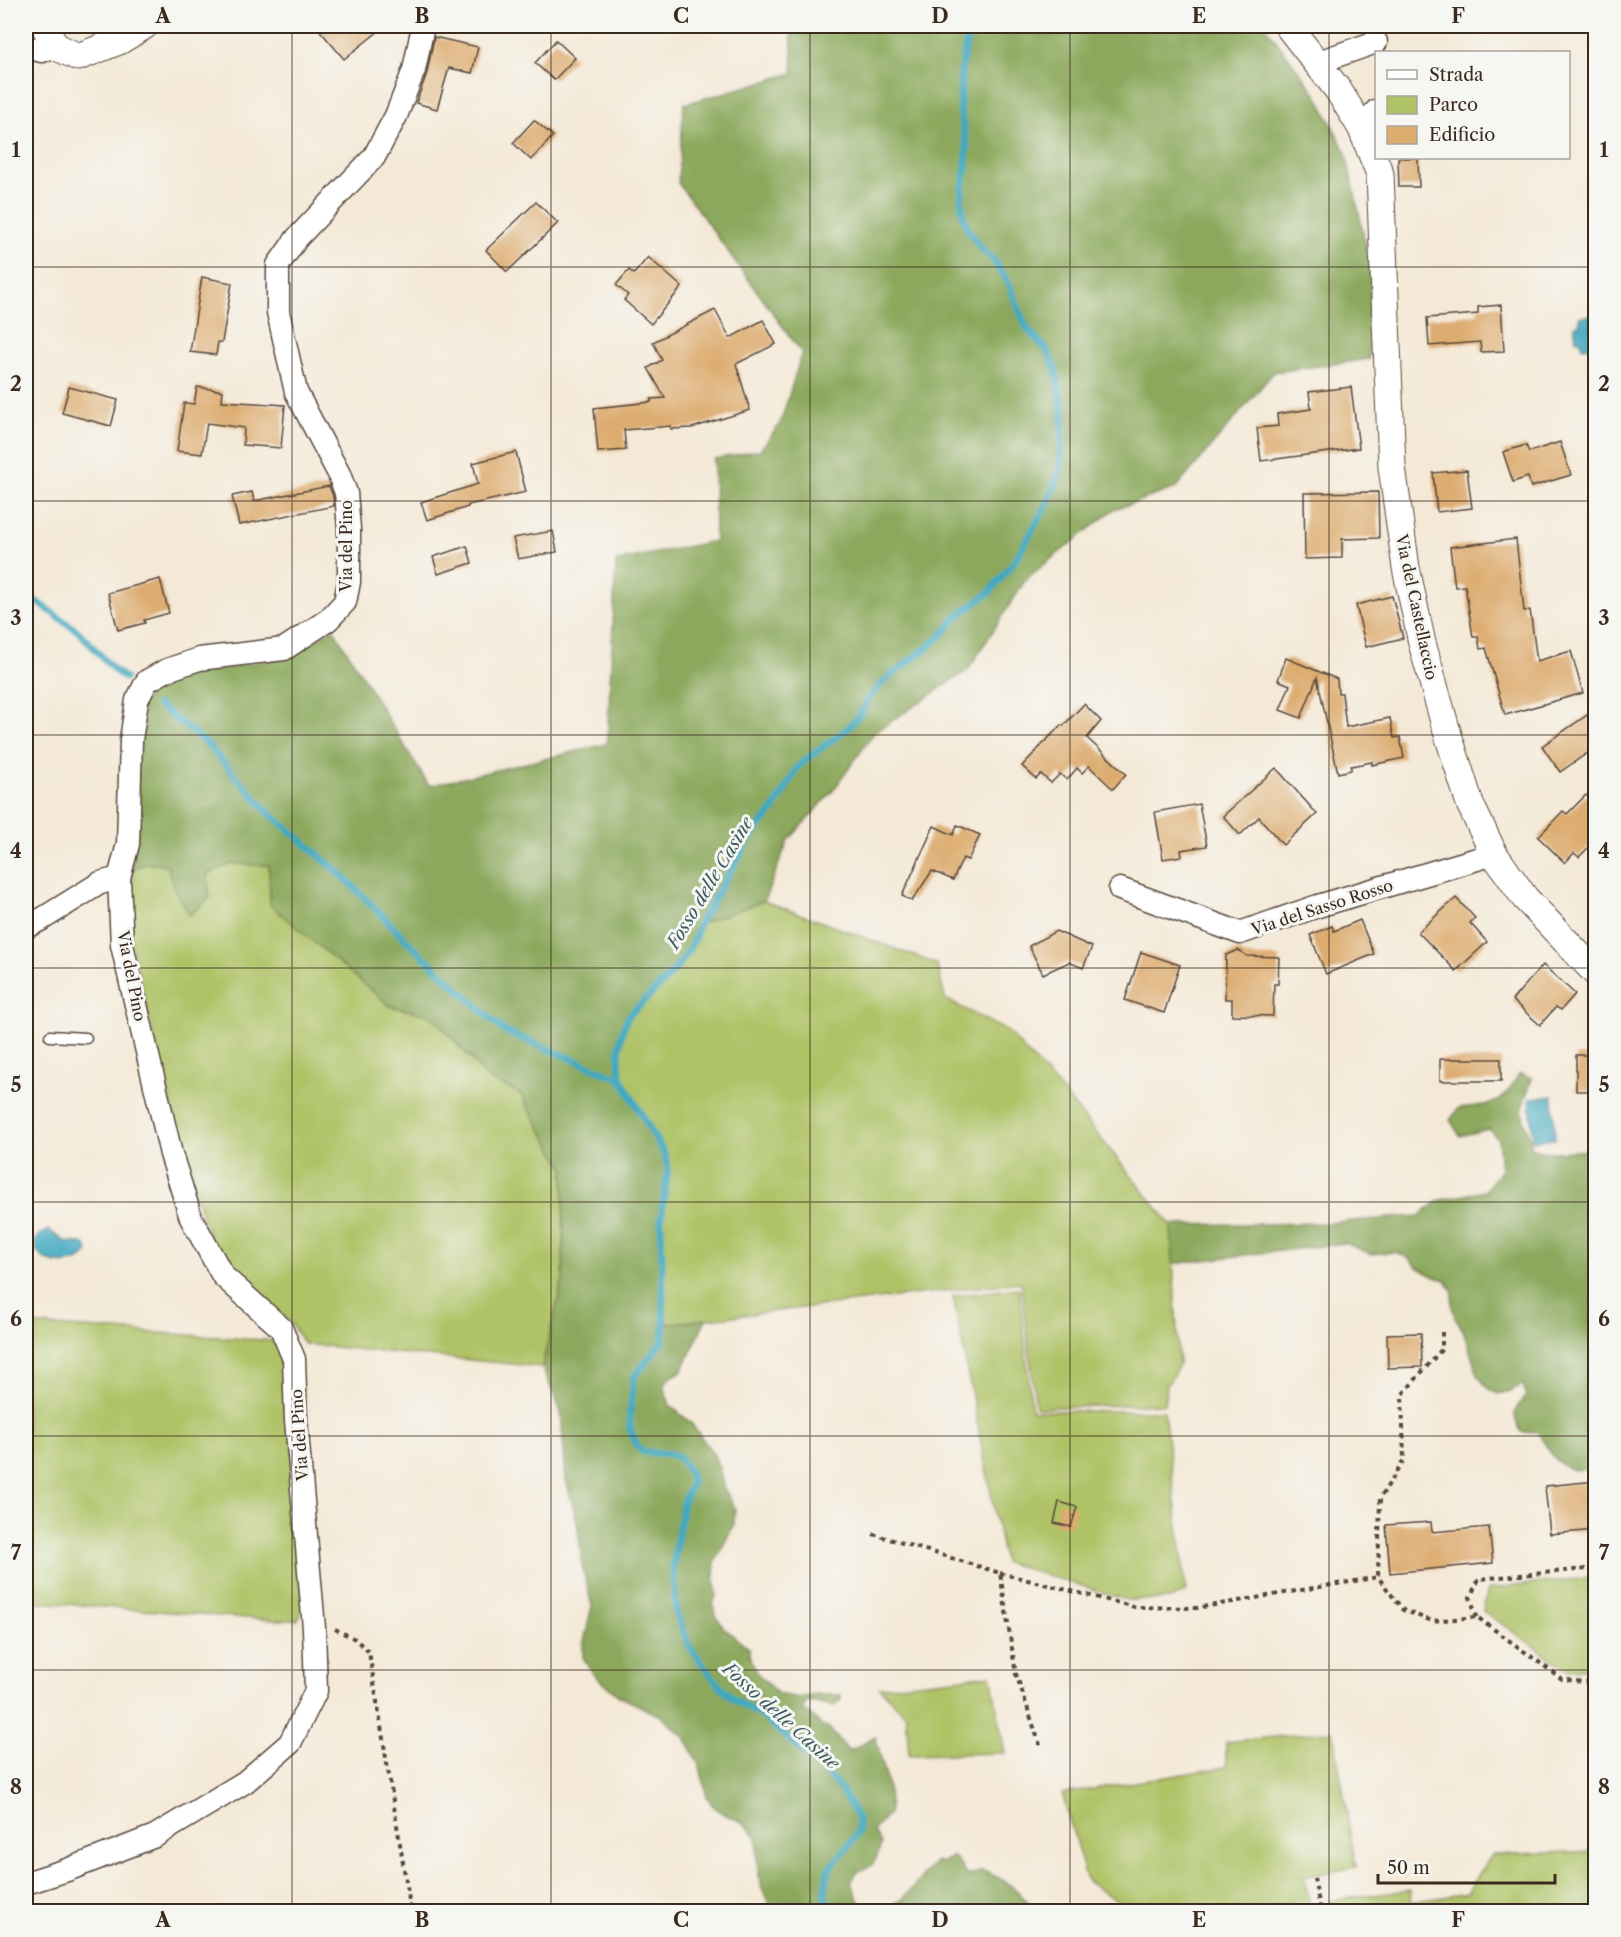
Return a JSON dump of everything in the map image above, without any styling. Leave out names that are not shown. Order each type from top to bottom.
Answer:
[{"type":"street","points":[[26,47],[42,51],[50,36],[78,57],[119,41],[144,26]]},
{"type":"street","name":"Via del Pino","points":[[26,1883],[67,1870],[155,1836],[245,1782],[290,1743],[316,1691],[314,1628],[296,1420],[294,1359],[281,1328],[223,1276],[191,1218],[171,1154],[122,945],[119,878],[128,844],[131,740],[137,700],[147,681],[167,670],[199,659],[284,649],[328,620],[345,602],[349,582],[346,493],[339,474],[296,392],[278,312],[278,265],[297,238],[374,157],[396,116],[414,70],[423,26]]},
{"type":"street","name":"Via del Castellaccio","points":[[1288,26],[1338,90],[1369,119],[1375,145]]},
{"type":"street","points":[[1316,63],[1376,40]]},
{"type":"street","name":"Via del Castellaccio","points":[[1380,166],[1392,467],[1406,568],[1422,643],[1470,804],[1494,854],[1525,898],[1578,957],[1596,973]]},
{"type":"street","name":"Via del Sasso Rosso","points":[[1119,889],[1240,933],[1318,906],[1494,854]]},
{"type":"street","points":[[26,927],[100,883],[119,878]]},
{"type":"lane","points":[[50,1036],[86,1038]]},
{"type":"path","points":[[1442,1332],[1442,1349],[1402,1395],[1404,1460],[1380,1498],[1378,1576],[1403,1610],[1432,1621],[1478,1617]]},
{"type":"path","points":[[873,1534],[1000,1573],[1135,1607],[1197,1608],[1378,1576]]},
{"type":"path","points":[[1596,1568],[1479,1579],[1470,1597],[1478,1617],[1562,1679],[1596,1684]]},
{"type":"path","points":[[1000,1573],[1016,1674],[1041,1748]]},
{"type":"path","points":[[314,1628],[338,1629],[355,1639],[369,1652],[411,1911]]},
{"type":"path","points":[[1314,1878],[1321,1911]]},
{"type":"green space","points":[[791,26],[1265,26],[1318,97],[1346,153],[1371,269],[1369,359],[1274,372],[1176,488],[1113,510],[1026,579],[968,670],[874,733],[832,792],[788,841],[764,901],[699,924],[685,956],[663,983],[631,1014],[624,1026],[619,1064],[621,1079],[664,1153],[668,1168],[661,1220],[661,1339],[667,1324],[706,1319],[682,1371],[668,1379],[664,1388],[670,1405],[691,1423],[714,1455],[723,1486],[735,1509],[734,1524],[715,1562],[714,1578],[717,1594],[713,1604],[715,1615],[724,1628],[749,1649],[757,1673],[778,1694],[799,1698],[815,1695],[841,1695],[841,1701],[834,1706],[808,1701],[802,1709],[816,1719],[822,1727],[829,1728],[849,1752],[875,1736],[887,1781],[890,1812],[873,1831],[881,1844],[876,1859],[868,1867],[857,1871],[851,1882],[860,1904],[873,1911],[773,1911],[763,1891],[759,1875],[757,1837],[742,1822],[713,1806],[707,1797],[700,1767],[685,1738],[661,1716],[619,1696],[593,1674],[583,1657],[583,1646],[592,1606],[582,1564],[577,1521],[566,1480],[561,1412],[542,1367],[563,1279],[564,1168],[520,1093],[490,1080],[432,1016],[390,1006],[270,905],[269,865],[231,864],[207,874],[210,897],[190,915],[177,894],[167,865],[147,863],[132,869],[140,709],[151,690],[194,671],[233,667],[296,654],[333,628],[429,786],[607,744],[616,561],[715,541],[714,459],[760,450],[780,424],[802,353],[678,183],[684,104],[793,73]]},
{"type":"green space","points":[[147,863],[167,865],[177,894],[207,874],[231,864],[269,865],[390,1006],[431,1015],[490,1080],[520,1093],[564,1168],[563,1279],[542,1367],[304,1344],[289,1321],[220,1263],[203,1220],[128,932],[132,869]]},
{"type":"green space","points":[[764,901],[937,964],[945,999],[1007,1031],[1064,1093],[1171,1225],[1179,1365],[1167,1386],[1164,1404],[1036,1408],[1021,1282],[667,1324],[661,1220],[668,1168],[664,1153],[621,1079],[620,1041],[631,1013],[658,989],[680,963],[692,944],[699,924]]},
{"type":"green space","points":[[1520,1074],[1532,1078],[1523,1110],[1531,1139],[1531,1148],[1547,1152],[1595,1151],[1595,1466],[1584,1469],[1567,1468],[1554,1457],[1538,1433],[1522,1432],[1516,1421],[1515,1413],[1518,1405],[1526,1396],[1523,1384],[1498,1394],[1487,1388],[1478,1375],[1463,1330],[1455,1318],[1452,1304],[1453,1291],[1445,1280],[1418,1268],[1408,1258],[1396,1252],[1371,1254],[1345,1243],[1173,1264],[1171,1225],[1326,1223],[1419,1216],[1440,1200],[1485,1191],[1501,1170],[1498,1139],[1489,1129],[1460,1136],[1450,1120],[1459,1108],[1484,1105],[1502,1098]]},
{"type":"green space","points":[[1019,1288],[1032,1411],[1164,1411],[1186,1592],[1170,1599],[1127,1600],[1004,1562],[953,1296]]},
{"type":"green space","points":[[26,1324],[278,1341],[286,1354],[303,1607],[298,1620],[26,1601]]},
{"type":"green space","points":[[1595,1577],[1595,1668],[1568,1670],[1483,1611],[1488,1589]]},
{"type":"green space","points":[[991,1675],[1005,1753],[909,1755],[906,1715],[879,1687]]},
{"type":"green space","points":[[1333,1731],[1356,1867],[1304,1877],[1311,1911],[1132,1911],[1087,1881],[1062,1794],[1226,1767],[1226,1742]]},
{"type":"green space","points":[[1595,1851],[1595,1911],[1330,1911],[1328,1901],[1410,1890],[1411,1902],[1467,1893],[1492,1855]]},
{"type":"green space","points":[[953,1856],[968,1876],[982,1871],[998,1878],[1018,1892],[1034,1911],[881,1911],[903,1899],[936,1861],[941,1863]]},
{"type":"water","points":[[1592,315],[1595,345],[1582,347],[1580,339],[1576,340],[1574,325],[1580,324],[1579,317]]},
{"type":"water","points":[[1553,1096],[1555,1139],[1533,1141],[1530,1098]]},
{"type":"water","points":[[49,1230],[66,1242],[86,1245],[88,1252],[74,1262],[56,1263],[48,1260],[41,1256],[34,1241],[39,1235]]},
{"type":"building","points":[[316,26],[385,26],[344,59]]},
{"type":"building","points":[[434,37],[478,47],[472,73],[449,68],[437,109],[416,103],[427,73]]},
{"type":"building","points":[[556,40],[575,58],[554,80],[535,63]]},
{"type":"building","points":[[534,120],[553,136],[531,160],[513,143]]},
{"type":"building","points":[[1398,159],[1418,159],[1419,187],[1399,187]]},
{"type":"building","points":[[536,202],[558,223],[507,272],[486,250]]},
{"type":"building","points":[[648,257],[682,287],[651,324],[624,300],[628,295],[616,285],[629,270],[634,274]]},
{"type":"building","points":[[202,277],[232,283],[222,342],[218,342],[216,355],[190,352]]},
{"type":"building","points":[[1501,305],[1504,351],[1481,352],[1480,342],[1429,346],[1427,318],[1478,314],[1478,307]]},
{"type":"building","points":[[715,310],[730,338],[763,320],[776,344],[736,364],[750,410],[692,428],[671,429],[671,426],[624,430],[626,450],[598,452],[594,408],[651,402],[651,399],[665,398],[648,368],[662,360],[653,342]]},
{"type":"building","points":[[69,387],[118,400],[111,426],[62,413]]},
{"type":"building","points":[[197,387],[223,391],[222,401],[285,405],[281,448],[243,445],[244,428],[207,423],[202,454],[177,451],[184,403],[194,404]]},
{"type":"building","points":[[1351,387],[1359,448],[1261,461],[1257,428],[1278,426],[1277,414],[1311,409],[1309,392]]},
{"type":"building","points":[[1560,442],[1571,475],[1531,487],[1528,477],[1513,482],[1503,452],[1526,445],[1529,452]]},
{"type":"building","points":[[516,452],[526,492],[468,505],[468,507],[427,520],[421,502],[478,484],[473,463]]},
{"type":"building","points":[[1467,470],[1472,508],[1437,512],[1433,473]]},
{"type":"building","points":[[329,486],[334,506],[239,525],[232,496],[252,492],[254,501]]},
{"type":"building","points":[[1378,492],[1379,538],[1342,539],[1342,558],[1305,559],[1304,493]]},
{"type":"building","points":[[553,531],[557,552],[518,559],[513,538]]},
{"type":"building","points":[[1516,539],[1524,611],[1530,610],[1537,661],[1571,651],[1583,693],[1505,715],[1486,648],[1480,649],[1478,637],[1473,637],[1465,586],[1455,587],[1450,547]]},
{"type":"building","points":[[467,546],[472,563],[438,574],[433,557]]},
{"type":"building","points":[[160,579],[169,613],[144,620],[145,623],[118,630],[108,593]]},
{"type":"building","points":[[1392,596],[1403,638],[1366,647],[1356,605]]},
{"type":"building","points":[[1286,658],[1337,679],[1338,693],[1342,693],[1346,727],[1390,718],[1394,738],[1400,737],[1404,758],[1372,765],[1372,762],[1351,766],[1351,770],[1338,773],[1317,677],[1301,718],[1280,710],[1290,685],[1278,680]]},
{"type":"building","points":[[1084,704],[1101,721],[1087,738],[1126,774],[1113,789],[1089,766],[1082,773],[1077,768],[1067,780],[1060,774],[1051,783],[1041,774],[1036,779],[1022,766]]},
{"type":"building","points":[[1596,709],[1596,747],[1560,772],[1542,746]]},
{"type":"building","points":[[1276,768],[1317,814],[1283,845],[1259,817],[1240,835],[1223,816]]},
{"type":"building","points":[[1586,795],[1596,804],[1596,840],[1579,857],[1574,853],[1565,863],[1538,837],[1563,811],[1567,814]]},
{"type":"building","points":[[1199,804],[1207,846],[1181,850],[1182,856],[1163,859],[1155,812]]},
{"type":"building","points":[[957,825],[980,835],[968,860],[963,858],[953,880],[932,871],[912,901],[902,896],[934,826],[953,835]]},
{"type":"building","points":[[1456,898],[1475,918],[1470,923],[1487,942],[1456,971],[1418,932]]},
{"type":"building","points":[[1360,920],[1374,954],[1326,974],[1310,935],[1332,926],[1334,931]]},
{"type":"building","points":[[1056,931],[1092,947],[1083,968],[1069,962],[1043,974],[1029,946]]},
{"type":"building","points":[[1238,950],[1247,956],[1279,957],[1278,984],[1274,984],[1273,1016],[1232,1015],[1232,999],[1225,999],[1226,955]]},
{"type":"building","points":[[1141,952],[1180,965],[1164,1013],[1125,1000]]},
{"type":"building","points":[[1543,965],[1575,994],[1561,1010],[1556,1007],[1540,1025],[1512,1000]]},
{"type":"building","points":[[1576,1055],[1596,1055],[1596,1091],[1576,1091]]},
{"type":"building","points":[[1440,1059],[1501,1059],[1501,1081],[1440,1081]]},
{"type":"building","points":[[1421,1333],[1422,1367],[1388,1368],[1387,1334]]},
{"type":"building","points":[[1596,1481],[1596,1530],[1550,1534],[1545,1486]]},
{"type":"building","points":[[1059,1502],[1077,1507],[1071,1527],[1054,1523]]},
{"type":"building","points":[[1431,1522],[1432,1532],[1489,1527],[1493,1563],[1390,1573],[1386,1525]]},
{"type":"waterway","name":"Fosso delle Casine","points":[[828,1912],[825,1892],[828,1870],[858,1832],[858,1819],[842,1791],[823,1769],[762,1716],[736,1701],[717,1683],[689,1646],[676,1612],[673,1568],[683,1502],[692,1483],[690,1474],[680,1458],[670,1454],[643,1452],[637,1446],[630,1429],[634,1377],[662,1342],[664,1330],[661,1220],[668,1168],[664,1153],[621,1079],[620,1049],[627,1019],[671,974],[685,956],[699,924],[749,839],[774,809],[797,768],[847,729],[884,681],[939,638],[958,616],[989,593],[1014,562],[1048,503],[1060,470],[1063,413],[1056,371],[1048,351],[1027,329],[1008,282],[968,230],[963,216],[961,200],[967,147],[960,110],[961,72],[969,26]]},
{"type":"waterway","points":[[26,594],[79,632],[115,671],[125,678]]},
{"type":"waterway","points":[[158,705],[206,743],[267,811],[343,876],[411,945],[504,1031],[621,1079]]}]
